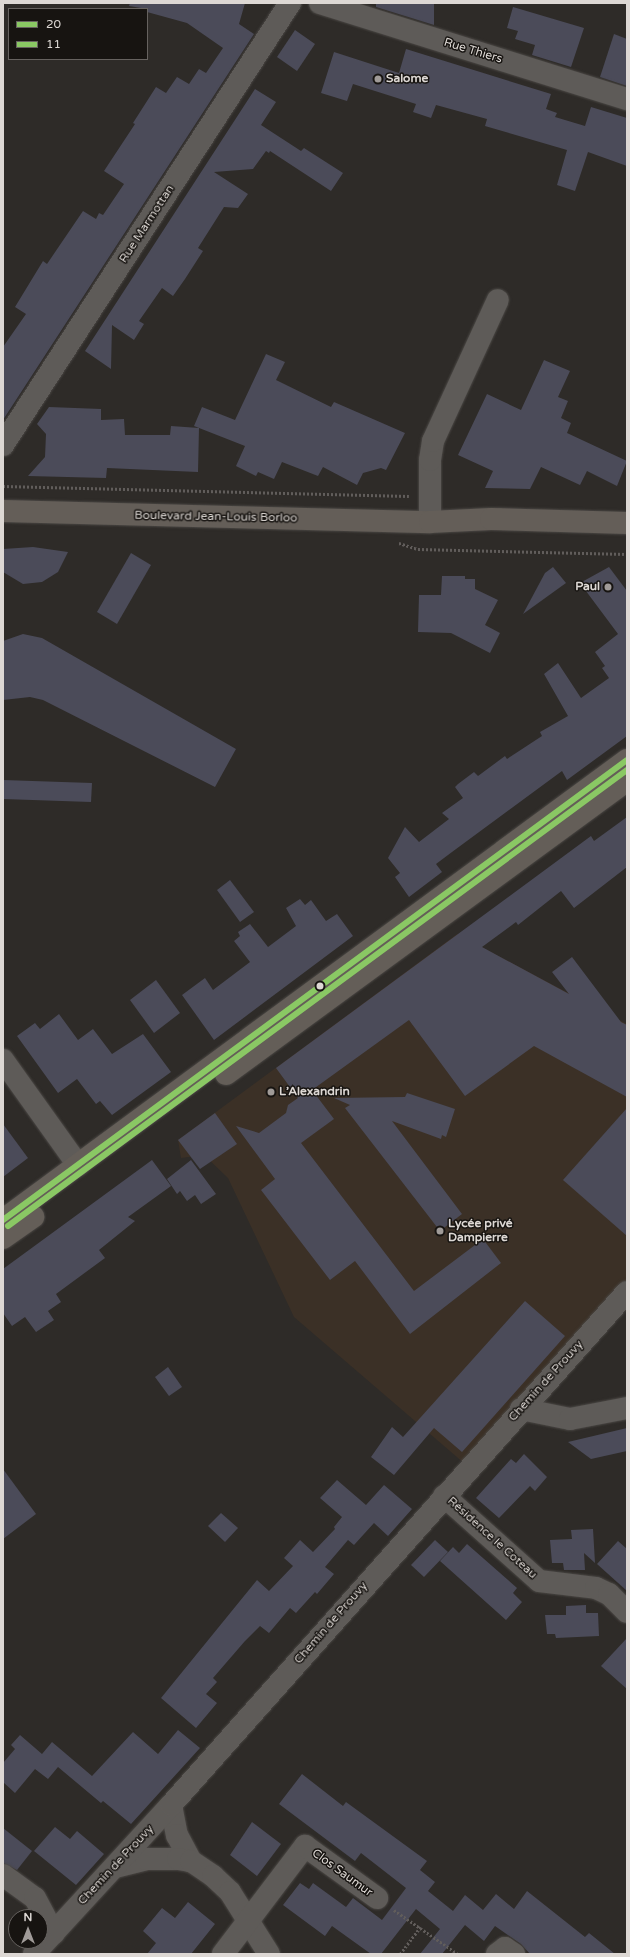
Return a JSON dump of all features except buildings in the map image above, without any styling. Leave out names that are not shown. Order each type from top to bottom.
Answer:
[{"type":"main road","name":"Boulevard Jean-Louis Borloo","points":[[3,511],[430,522],[491,519],[627,522]]},
{"type":"main road","name":"Boulevard Jean-Louis Borloo","points":[[430,522],[480,532],[627,536]]},
{"type":"main road","points":[[3,1220],[627,760]]},
{"type":"main road","points":[[3,1238],[627,780]]},
{"type":"street","name":"Rue Marmottan","points":[[3,445],[290,3]]},
{"type":"street","name":"Rue Thiers","points":[[320,3],[627,99]]},
{"type":"street","points":[[430,522],[430,454],[435,435],[498,300]]},
{"type":"street","points":[[3,1060],[78,1165]]},
{"type":"street","name":"Chemin de Prouvy","points":[[34,1954],[116,1867],[521,1409],[627,1292]]},
{"type":"street","points":[[521,1409],[554,1418],[570,1419],[627,1408]]},
{"type":"street","name":"Résidence le Coteau","points":[[444,1496],[539,1581],[596,1588],[609,1594],[627,1612]]},
{"type":"street","points":[[171,1805],[177,1836],[191,1861],[221,1883],[250,1922],[269,1954]]},
{"type":"street","name":"Clos Saumur","points":[[250,1922],[305,1846],[377,1898]]},
{"type":"street","points":[[116,1867],[146,1859],[178,1859],[191,1861]]},
{"type":"street","points":[[3,1875],[35,1898],[54,1933]]},
{"type":"street","points":[[223,1954],[250,1922]]},
{"type":"street","points":[[497,1954],[505,1948],[514,1954]]},
{"type":"path","points":[[3,486],[430,497]]},
{"type":"path","points":[[377,1898],[458,1954]]},
{"type":"path","points":[[400,1954],[420,1927]]},
{"type":"shaded area","name":"Lycée privé Dampierre","points":[[457,934],[627,1024],[627,1284],[465,1464],[294,1317],[228,1178],[204,1155],[181,1158],[178,1140]]},
{"type":"transit line","name":"20","points":[[3,1220],[627,760]]},
{"type":"transit line","name":"11","points":[[8,1226],[627,770]]},
{"type":"place","name":"Salome","points":[[378,79]]},
{"type":"place","name":"Paul","points":[[608,587]]},
{"type":"place","name":"L’Alexandrin","points":[[271,1092]]},
{"type":"place","name":"Lycée privé Dampierre","points":[[440,1231]]}]
